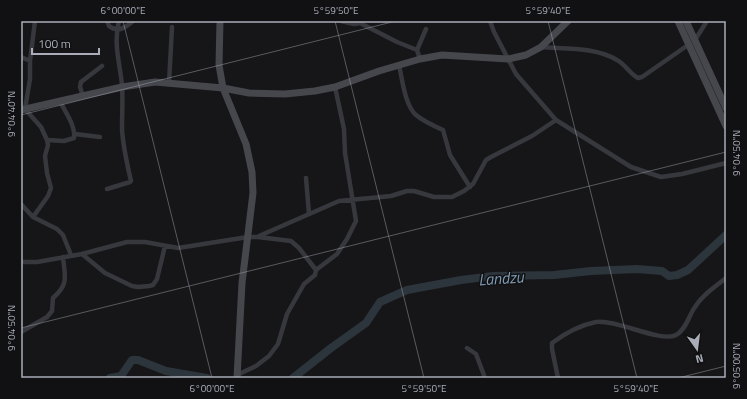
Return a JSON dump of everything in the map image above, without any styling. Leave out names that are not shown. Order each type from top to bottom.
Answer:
[{"type":"street","points":[[23,110],[30,79],[30,61],[35,21]]},
{"type":"street","points":[[107,21],[109,26],[116,30],[123,29],[133,21]]},
{"type":"street","points":[[107,189],[131,181],[125,154],[122,130],[122,86],[116,45],[116,30],[119,21]]},
{"type":"street","points":[[220,21],[219,66],[223,88],[246,144],[252,172],[253,193],[242,283],[237,376]]},
{"type":"street","points":[[341,21],[354,24],[360,22],[397,42],[417,50]]},
{"type":"street","points":[[490,21],[494,32],[516,74],[556,120],[631,167],[661,177],[682,174],[726,163]]},
{"type":"street","points":[[23,110],[122,86],[155,82],[223,88],[249,93],[285,94],[315,91],[335,87],[420,59],[442,55],[508,59],[526,55],[541,47],[568,21]]},
{"type":"street","points":[[678,21],[726,126]]},
{"type":"street","points":[[686,21],[726,108]]},
{"type":"street","points":[[695,40],[707,21]]},
{"type":"street","points":[[170,83],[172,27]]},
{"type":"street","points":[[420,59],[417,50],[426,29]]},
{"type":"street","points":[[541,47],[606,54],[619,60],[638,78],[642,77],[688,45]]},
{"type":"street","points":[[21,57],[30,61]]},
{"type":"street","points":[[399,65],[407,99],[412,110],[416,115],[442,130],[450,155],[470,187]]},
{"type":"street","points":[[83,96],[80,87],[81,82],[102,66]]},
{"type":"street","points":[[237,376],[256,366],[269,356],[278,344],[287,314],[304,284],[315,275],[316,270],[337,254],[356,221],[345,153],[344,129],[335,87]]},
{"type":"street","points":[[47,140],[74,138],[75,134],[71,122],[60,101]]},
{"type":"street","points":[[23,110],[41,127],[48,145],[45,156],[46,173],[51,188],[48,196],[33,217]]},
{"type":"street","points":[[258,236],[339,201],[391,196],[407,191],[414,191],[434,197],[452,197],[473,184],[486,160],[532,136],[556,120]]},
{"type":"street","points":[[75,134],[100,137]]},
{"type":"street","points":[[306,178],[309,214]]},
{"type":"street","points":[[21,204],[33,217],[57,229],[64,235],[71,255]]},
{"type":"street","points":[[21,262],[37,262],[63,258],[127,242],[145,242],[178,248],[258,236],[291,241],[303,253],[316,270]]},
{"type":"street","points":[[82,254],[105,273],[132,286],[149,286],[153,285],[157,279],[165,246]]},
{"type":"street","points":[[21,332],[47,317],[52,311],[53,298],[61,290],[65,281],[63,258]]},
{"type":"street","points":[[558,378],[552,349],[552,343],[556,340],[577,329],[597,322],[614,323],[658,335],[675,336],[689,320],[694,307],[704,295],[726,278]]},
{"type":"street","points":[[467,348],[476,354],[485,378]]},
{"type":"waterway","name":"Landzu","points":[[293,378],[366,323],[380,302],[407,290],[493,276],[554,275],[591,271],[637,269],[662,271],[669,276],[677,275],[688,270],[726,235]]},
{"type":"waterway","name":"Landzu","points":[[110,378],[121,376],[132,360],[138,360],[166,371],[207,378]]}]
